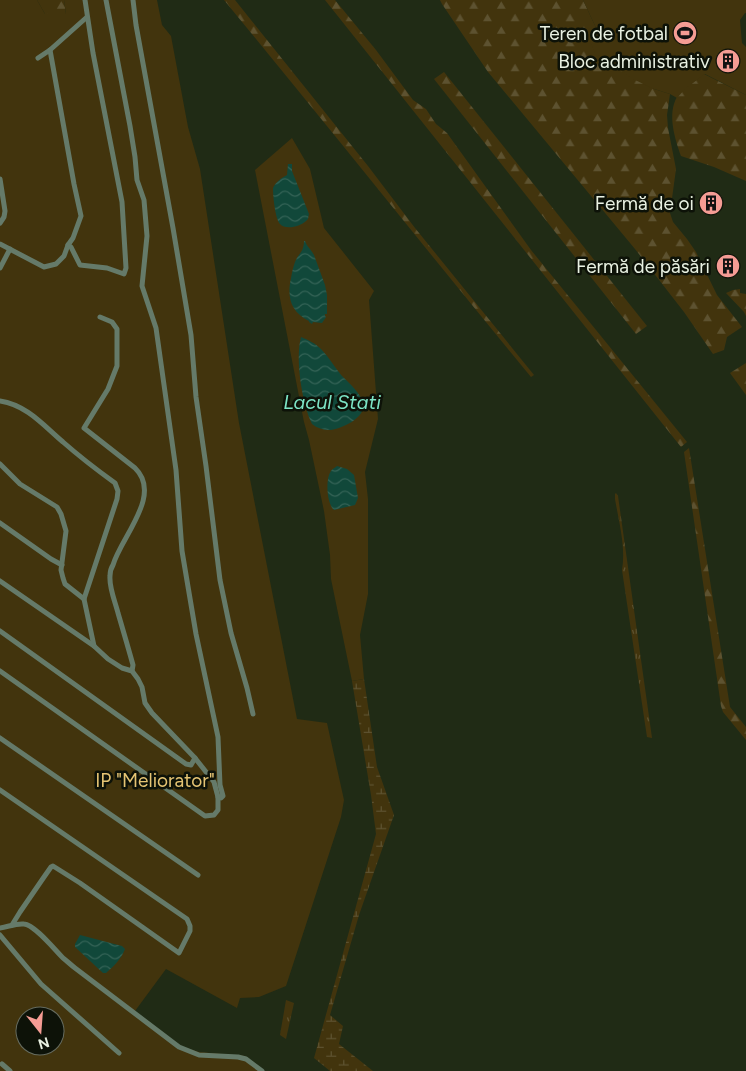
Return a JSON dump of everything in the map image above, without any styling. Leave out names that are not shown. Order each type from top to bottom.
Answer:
[{"type":"street","points":[[68,245],[71,247],[80,265],[107,268],[124,274],[126,268],[122,202],[93,53],[85,0]]},
{"type":"street","points":[[106,0],[130,126],[137,180],[144,200],[147,236],[142,286],[156,328],[176,470],[182,551],[196,634],[218,737],[219,778],[223,796],[218,798]]},
{"type":"street","points":[[133,0],[191,335],[196,397],[220,580],[231,632],[253,714]]},
{"type":"street","points":[[38,58],[50,50],[87,17]]},
{"type":"street","points":[[0,244],[44,267],[56,264],[64,256],[81,216],[50,50]]},
{"type":"street","points":[[0,179],[5,211],[0,223]]},
{"type":"street","points":[[0,268],[10,249]]},
{"type":"street","points":[[100,317],[112,322],[116,329],[117,366],[108,388],[84,428],[136,468],[141,473],[145,484],[139,514],[113,563],[110,575],[112,591],[133,665],[132,671]]},
{"type":"street","points":[[0,401],[20,406],[34,416],[114,483],[118,491],[84,599],[94,646]]},
{"type":"street","points":[[0,464],[20,484],[57,507],[66,531],[62,578],[65,584],[84,599]]},
{"type":"street","points":[[0,523],[62,565]]},
{"type":"street","points":[[0,581],[94,646],[108,659],[122,668],[132,671],[142,688],[148,708],[195,758],[214,782],[218,798],[218,810],[214,815],[205,816],[0,671]]},
{"type":"street","points":[[0,631],[186,764],[191,765],[195,758]]},
{"type":"street","points":[[0,738],[198,875]]},
{"type":"street","points":[[0,790],[187,919],[190,931],[179,953],[54,866],[51,867],[12,925]]},
{"type":"street","points":[[0,928],[23,924],[34,929],[75,968],[179,1047],[199,1055],[246,1059],[262,1071]]},
{"type":"street","points":[[0,936],[41,984],[119,1053]]},
{"type":"street","points":[[2,1064],[10,1071]]},
{"type":"green space","name":"IP \"Meliorator\"","points":[[0,0],[37,0],[45,14],[66,14],[64,0],[157,0],[162,25],[171,36],[188,127],[200,169],[239,423],[297,719],[327,723],[344,800],[341,817],[286,986],[259,997],[240,998],[237,1008],[166,969],[135,1011],[180,1046],[199,1052],[245,1056],[264,1071],[0,1071]]},
{"type":"green space","points":[[37,0],[64,0],[66,14],[45,14]]},
{"type":"green space","points":[[224,0],[235,0],[534,375],[531,377]]},
{"type":"green space","points":[[325,0],[335,0],[376,50],[413,100],[426,109],[436,124],[447,133],[531,250],[687,442],[681,447]]},
{"type":"green space","points":[[440,0],[583,0],[597,30],[654,89],[670,94],[667,115],[668,128],[676,169],[670,213],[673,222],[696,252],[717,295],[742,327],[727,337],[724,350],[713,354],[684,312],[635,249],[488,72]]},
{"type":"green space","points":[[583,0],[746,0],[746,13],[740,20],[742,43],[746,47],[746,95],[705,74],[685,89],[677,98],[633,79],[595,53],[590,41],[597,30]]},
{"type":"green space","points":[[444,72],[647,326],[636,334],[434,79]]},
{"type":"green space","points":[[704,74],[746,95],[746,181],[714,167],[681,156],[676,142],[672,119],[674,104],[683,90]]},
{"type":"green space","points":[[292,138],[310,169],[324,228],[374,291],[369,300],[378,419],[365,472],[368,499],[368,594],[360,635],[364,679],[352,681],[331,579],[324,511],[304,422],[255,170]]},
{"type":"green space","points":[[740,289],[740,293],[746,294],[746,316],[726,293]]},
{"type":"green space","points":[[746,363],[746,395],[730,373]]},
{"type":"green space","points":[[689,448],[730,707],[746,727],[746,740],[723,712],[721,706],[684,452]]},
{"type":"green space","points":[[616,493],[618,496],[652,738],[647,737],[622,570],[623,544],[615,499]]},
{"type":"green space","points":[[364,679],[377,767],[394,815],[359,915],[330,1015],[343,1026],[339,1044],[373,1071],[330,1071],[314,1058],[376,834],[352,681]]},
{"type":"green space","points":[[286,1000],[294,1003],[286,1039],[280,1035]]},
{"type":"water","points":[[288,164],[292,164],[292,171],[309,214],[308,219],[303,223],[285,227],[278,221],[273,188],[279,180],[287,175]]},
{"type":"water","points":[[304,241],[314,255],[325,285],[327,314],[325,314],[326,317],[322,323],[313,322],[312,324],[298,313],[291,303],[289,291],[293,268],[296,259],[301,253]]},
{"type":"water","name":"Lacul Stati","points":[[301,337],[314,343],[327,355],[360,396],[363,409],[361,414],[352,422],[330,430],[316,427],[312,424],[305,405],[300,381],[299,346]]},
{"type":"water","points":[[337,466],[347,469],[354,475],[358,498],[355,505],[334,510],[328,497],[327,485],[331,471]]},
{"type":"water","points":[[80,935],[122,946],[125,949],[114,965],[106,973],[103,973],[75,947]]},
{"type":"place","name":"Teren de fotbal","points":[[685,33]]},
{"type":"place","name":"Bloc administrativ","points":[[728,61]]},
{"type":"place","name":"Fermă de oi","points":[[711,203]]},
{"type":"place","name":"Fermă de păsări","points":[[728,266]]}]
